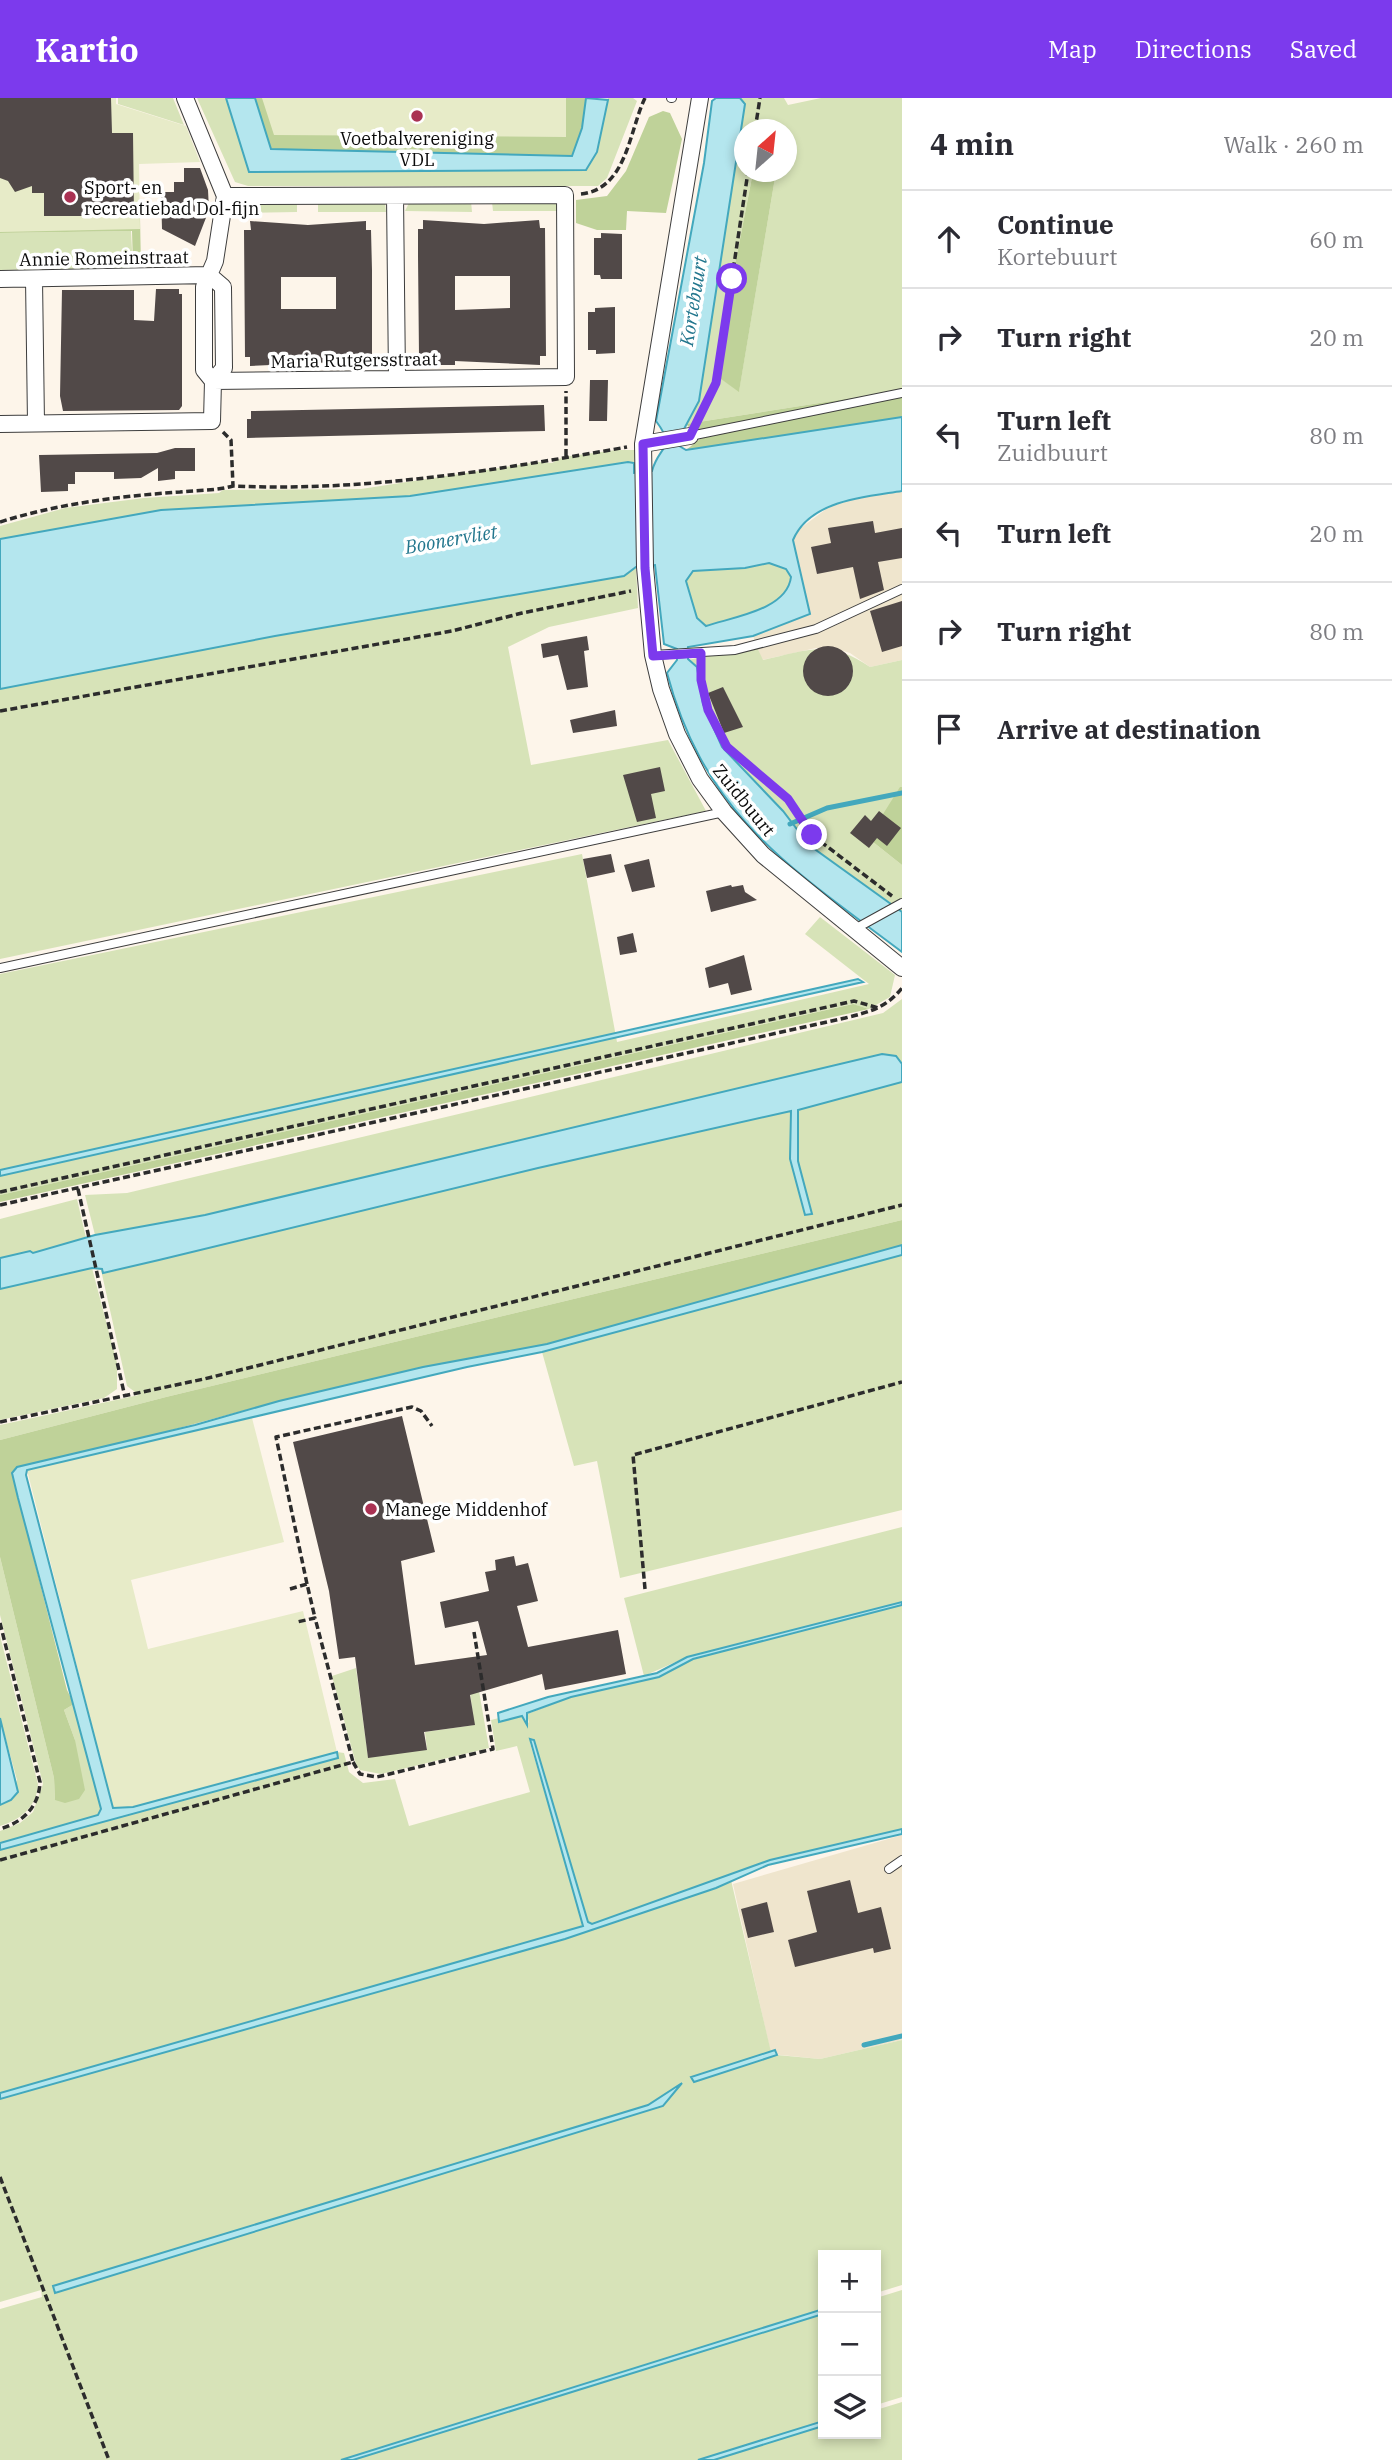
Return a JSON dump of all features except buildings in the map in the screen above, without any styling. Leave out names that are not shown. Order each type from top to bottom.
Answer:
[{"type":"street","points":[[0,424],[212,421],[213,381],[205,370],[204,287],[215,261],[225,196],[185,98]]},
{"type":"street","points":[[677,439],[643,444],[700,98]]},
{"type":"street","points":[[225,196],[565,195]]},
{"type":"street","name":"Maria Rutgersstraat","points":[[213,381],[566,377],[565,195]]},
{"type":"street","points":[[395,196],[397,378]]},
{"type":"street","name":"Annie Romeinstraat","points":[[0,279],[209,275]]},
{"type":"street","points":[[34,279],[36,423]]},
{"type":"street","name":"Zuidbuurt","points":[[643,444],[645,568],[653,656],[677,734],[700,779],[724,812],[763,855],[858,927],[902,968]]},
{"type":"lane","points":[[677,439],[902,393]]},
{"type":"lane","points":[[653,656],[735,650],[816,629],[902,589]]},
{"type":"lane","points":[[0,968],[724,812]]},
{"type":"lane","points":[[858,927],[900,904]]},
{"type":"lane","points":[[889,1869],[902,1860]]},
{"type":"path","points":[[565,195],[591,193],[618,172],[645,98]]},
{"type":"path","points":[[757,119],[760,98]]},
{"type":"path","points":[[677,439],[716,383],[746,182]]},
{"type":"path","points":[[565,409],[566,456]]},
{"type":"path","points":[[231,440],[233,486]]},
{"type":"path","points":[[0,522],[87,503],[233,486],[310,486],[432,478],[643,444]]},
{"type":"path","points":[[0,711],[415,638],[600,596],[647,589]]},
{"type":"path","points":[[701,653],[701,680],[708,710],[727,747],[788,799],[812,835],[900,904]]},
{"type":"path","points":[[0,1205],[880,1009],[892,1001],[902,988]]},
{"type":"path","points":[[0,1192],[854,1001],[880,1009]]},
{"type":"path","points":[[78,1189],[125,1396]]},
{"type":"path","points":[[0,1422],[125,1396],[902,1205]]},
{"type":"path","points":[[645,1589],[633,1455],[902,1382]]},
{"type":"path","points":[[432,1426],[421,1411],[412,1407],[276,1437],[315,1618],[353,1762],[360,1774],[377,1777],[493,1749],[474,1632]]},
{"type":"path","points":[[290,1589],[307,1584]]},
{"type":"path","points":[[297,1622],[315,1618]]},
{"type":"path","points":[[0,1623],[40,1782],[39,1796],[31,1810],[16,1823],[0,1829]]},
{"type":"path","points":[[0,1860],[353,1762]]},
{"type":"path","points":[[0,2177],[109,2460]]},
{"type":"shaded area","points":[[902,491],[902,660],[870,667],[850,653],[834,648],[816,648],[762,660],[753,636],[810,614],[793,540],[798,530],[829,507],[846,500]]},
{"type":"shaded area","points":[[902,1835],[902,2040],[820,2059],[771,2054],[733,1884]]},
{"type":"green space","name":"Sport- en recreatiebad Dol-fijn","points":[[0,98],[116,98],[116,104],[186,126],[200,162],[139,164],[140,229],[0,232]]},
{"type":"green space","points":[[118,98],[173,98],[184,125],[118,104]]},
{"type":"green space","points":[[197,98],[226,98],[249,172],[586,170],[597,152],[608,98],[633,98],[637,101],[607,178],[598,186],[248,186],[235,182]]},
{"type":"green space","name":"Voetbalvereniging VDL","points":[[255,98],[586,98],[582,128],[572,156],[271,149]]},
{"type":"green space","name":"Voetbalvereniging VDL","points":[[262,98],[566,98],[566,137],[274,135]]},
{"type":"green space","points":[[740,98],[784,98],[788,105],[821,98],[902,98],[902,390],[686,424],[699,401],[734,175],[734,182],[751,182],[714,374],[739,391],[774,182],[797,182],[797,119],[743,119],[745,104]]},
{"type":"green space","points":[[663,111],[670,113],[682,139],[666,213],[627,211],[626,230],[597,230],[576,223],[576,200],[607,196],[626,171],[649,117]]},
{"type":"green space","points":[[751,182],[774,182],[739,392],[714,374]]},
{"type":"green space","points":[[471,201],[472,212],[405,211],[409,203]]},
{"type":"green space","points":[[492,202],[555,202],[559,211],[493,211]]},
{"type":"green space","points":[[297,203],[297,212],[231,213],[233,204]]},
{"type":"green space","points":[[318,203],[385,203],[386,212],[318,212]]},
{"type":"green space","points":[[140,217],[141,266],[133,266],[132,231],[0,233],[0,218]]},
{"type":"green space","points":[[131,231],[133,268],[0,270],[0,233]]},
{"type":"green space","points":[[902,390],[902,417],[686,450],[700,439],[686,424]]},
{"type":"green space","points":[[637,450],[634,463],[410,496],[161,510],[0,539],[0,526],[65,508],[144,498],[219,493],[223,490],[361,489],[538,462],[552,463],[563,457]]},
{"type":"green space","points":[[769,563],[786,569],[791,577],[780,597],[757,610],[706,626],[697,618],[686,581],[693,571],[745,568]]},
{"type":"green space","points":[[636,567],[638,608],[549,627],[508,647],[531,765],[668,740],[706,811],[0,959],[0,689],[275,636],[623,576]]},
{"type":"green space","points":[[756,645],[763,660],[818,649],[843,653],[870,667],[902,660],[902,787],[868,838],[902,865],[902,912],[809,845],[783,811],[722,747],[703,704],[697,667],[688,660]]},
{"type":"green space","points":[[902,787],[902,865],[868,838]]},
{"type":"green space","points":[[582,854],[617,1042],[869,984],[805,934],[820,917],[895,975],[890,997],[869,1009],[852,1004],[0,1195],[0,974]]},
{"type":"green space","points":[[902,999],[902,1064],[896,1056],[882,1054],[205,1215],[95,1235],[85,1195],[127,1193],[883,1013]]},
{"type":"green space","points":[[853,1004],[869,1009],[0,1202],[0,1195]]},
{"type":"green space","points":[[902,1080],[902,1220],[166,1397],[0,1440],[0,1425],[139,1395],[127,1386],[101,1270],[104,1273],[538,1168],[798,1109]]},
{"type":"green space","points":[[77,1199],[86,1238],[33,1253],[30,1251],[0,1258],[0,1219]]},
{"type":"green space","points":[[902,1220],[902,1245],[547,1344],[423,1367],[279,1401],[12,1473],[67,1690],[74,1704],[64,1710],[75,1740],[85,1790],[79,1799],[65,1803],[55,1800],[54,1778],[0,1557],[0,1440],[166,1397]]},
{"type":"green space","points":[[902,1255],[902,1510],[620,1578],[597,1461],[574,1466],[542,1352]]},
{"type":"green space","points":[[92,1268],[117,1363],[117,1389],[104,1398],[0,1420],[0,1289]]},
{"type":"green space","points":[[252,1418],[284,1542],[131,1580],[148,1649],[303,1611],[337,1752],[133,1807],[113,1808],[27,1470]]},
{"type":"green space","points":[[902,1527],[902,1602],[687,1657],[644,1676],[624,1598]]},
{"type":"green space","points":[[0,1557],[54,1778],[55,1800],[75,1740],[64,1710],[74,1704],[101,1809],[98,1815],[0,1843],[0,1831],[20,1823],[33,1812],[43,1784],[0,1615]]},
{"type":"green space","points":[[902,1605],[902,1829],[770,1860],[592,1924],[588,1922],[532,1738],[530,1743],[584,1926],[0,2093],[0,1850],[338,1758],[337,1752],[344,1753],[349,1772],[363,1783],[395,1779],[409,1826],[530,1792],[517,1746],[496,1751],[491,1720],[499,1718],[499,1722],[522,1716],[529,1723],[527,1714],[571,1697],[659,1677],[693,1659]]},
{"type":"green space","points":[[0,1636],[38,1784],[31,1806],[21,1816],[0,1826],[0,1805],[6,1803],[17,1780],[0,1718]]},
{"type":"green space","points":[[473,1657],[489,1748],[381,1774],[360,1770],[356,1764],[332,1676],[356,1668],[368,1757],[427,1749],[425,1732],[474,1725],[466,1658]]},
{"type":"green space","points":[[731,1880],[771,2052],[692,2077],[694,2082],[777,2055],[820,2059],[902,2040],[902,2285],[881,2291],[881,2250],[818,2250],[818,2311],[341,2460],[0,2460],[0,2309],[42,2297],[41,2290],[0,2302],[0,2099],[565,1939]]},
{"type":"green space","points":[[902,2290],[902,2397],[881,2403],[881,2313],[881,2296]]},
{"type":"green space","points":[[818,2316],[818,2423],[698,2460],[353,2460]]},
{"type":"green space","points":[[902,2402],[902,2460],[714,2460],[818,2428],[818,2439],[881,2439],[881,2408]]},
{"type":"water","points":[[226,98],[255,98],[271,149],[572,156],[582,128],[586,98],[608,100],[597,152],[586,170],[249,172]]},
{"type":"water","points":[[716,98],[740,98],[745,104],[743,119],[734,119],[734,175],[699,401],[676,444],[686,450],[902,417],[902,491],[840,503],[812,516],[801,527],[793,540],[810,614],[753,636],[688,647],[688,659],[697,667],[703,704],[722,747],[783,811],[809,845],[902,912],[902,952],[789,865],[757,835],[729,802],[704,765],[683,723],[667,673],[677,660],[677,649],[664,644],[655,565],[636,567],[624,576],[275,636],[0,689],[0,539],[161,510],[410,496],[628,462],[634,463],[634,473],[652,471],[666,442],[656,421],[704,163],[712,101]],"holes":[[[769,563],[786,569],[791,577],[780,597],[769,605],[706,626],[697,618],[686,581],[693,571],[745,568]]]},
{"type":"water","points":[[858,979],[863,982],[0,1176],[0,1170]]},
{"type":"water","points":[[882,1054],[896,1056],[902,1064],[902,1082],[798,1110],[798,1161],[812,1214],[805,1215],[790,1159],[791,1111],[538,1168],[103,1273],[102,1269],[92,1268],[0,1289],[0,1258],[30,1251],[33,1253],[95,1235],[205,1215]]},
{"type":"water","points":[[902,1245],[902,1255],[542,1352],[467,1367],[27,1470],[26,1475],[113,1808],[133,1807],[337,1752],[338,1758],[0,1850],[0,1843],[98,1815],[101,1809],[18,1498],[12,1473],[17,1467],[423,1367],[547,1344]]},
{"type":"water","points":[[902,1602],[902,1605],[693,1659],[659,1677],[571,1697],[527,1713],[527,1725],[522,1716],[499,1722],[498,1713],[548,1697],[657,1673],[687,1657]]},
{"type":"water","points":[[0,1718],[18,1792],[11,1800],[0,1805]]},
{"type":"water","points":[[530,1739],[534,1740],[588,1922],[592,1924],[770,1860],[902,1829],[902,1834],[768,1865],[716,1888],[565,1939],[0,2099],[0,2093],[583,1926]]},
{"type":"water","points":[[775,2050],[777,2055],[694,2082],[691,2077]]},
{"type":"water","points":[[682,2083],[663,2106],[55,2293],[53,2286],[648,2105]]},
{"type":"water","points":[[818,2311],[818,2316],[353,2460],[341,2460]]},
{"type":"water","points":[[818,2423],[818,2428],[714,2460],[698,2460]]},
{"type":"waterway","points":[[790,824],[827,808],[902,793]]},
{"type":"waterway","points":[[864,2045],[902,2036]]},
{"type":"place","name":"Voetbalvereniging VDL","points":[[417,116]]},
{"type":"place","name":"Sport- en recreatiebad Dol-fijn","points":[[70,197]]},
{"type":"place","name":"Manege Middenhof","points":[[371,1509]]},
{"type":"route","points":[[732,279],[716,383],[690,436],[643,444],[645,568],[653,656],[701,653],[701,680],[708,710],[727,747],[788,799],[812,835]]},
{"type":"water label","name":"Kortebuurt","points":[[693,301]]},
{"type":"water label","name":"Boonervliet","points":[[451,539]]}]
